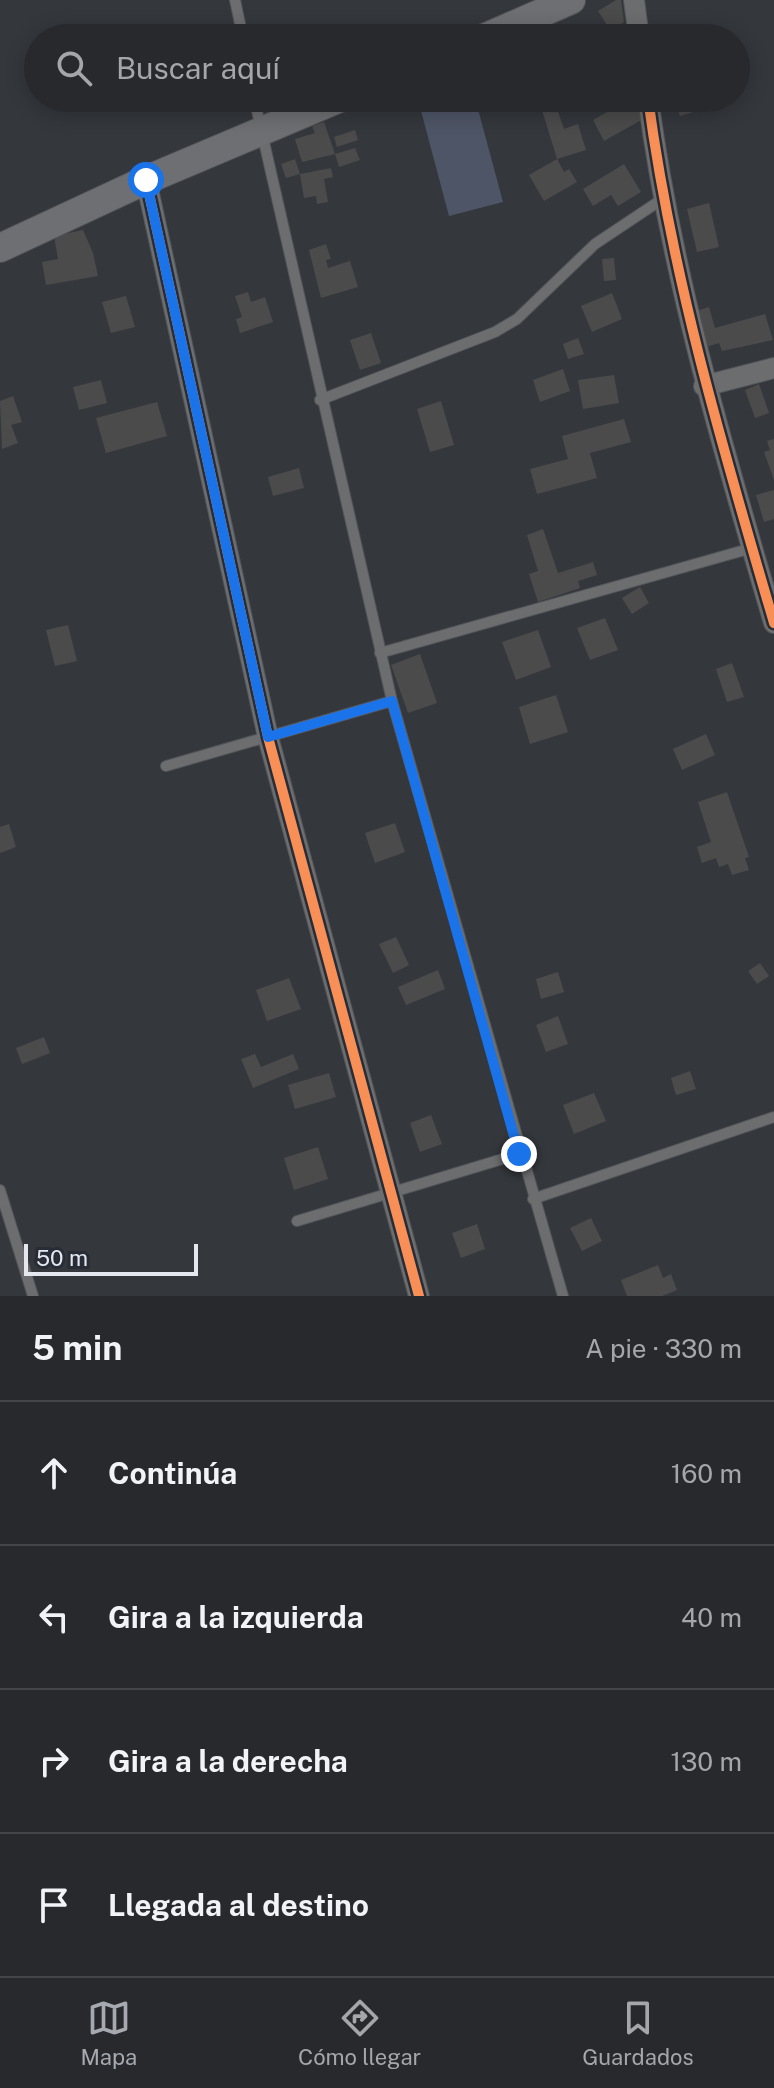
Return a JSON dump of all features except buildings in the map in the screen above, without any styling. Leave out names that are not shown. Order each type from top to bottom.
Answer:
[{"type":"main road","points":[[516,24],[571,0]]},
{"type":"main road","points":[[0,248],[146,180],[306,112]]},
{"type":"street","points":[[634,0],[637,24]]},
{"type":"street","points":[[650,112],[661,200],[704,386],[774,623]]},
{"type":"street","points":[[146,180],[268,737],[419,1296]]},
{"type":"street","points":[[704,386],[774,368]]},
{"type":"lane","points":[[235,0],[240,24]]},
{"type":"lane","points":[[257,112],[320,400],[392,701],[519,1154],[563,1296]]},
{"type":"lane","points":[[320,400],[495,332],[517,319],[595,244],[661,200]]},
{"type":"lane","points":[[380,653],[752,548]]},
{"type":"lane","points":[[166,766],[392,701]]},
{"type":"lane","points":[[533,1199],[774,1117]]},
{"type":"lane","points":[[297,1221],[519,1154]]},
{"type":"lane","points":[[0,1190],[33,1296]]},
{"type":"shaded area","points":[[421,112],[479,112],[503,202],[449,216]]},
{"type":"cycle path","points":[[650,112],[671,232],[701,363],[774,623]]},
{"type":"cycle path","points":[[146,180],[268,737],[419,1296]]},
{"type":"route","points":[[146,180],[268,737],[392,701],[519,1154]]}]
